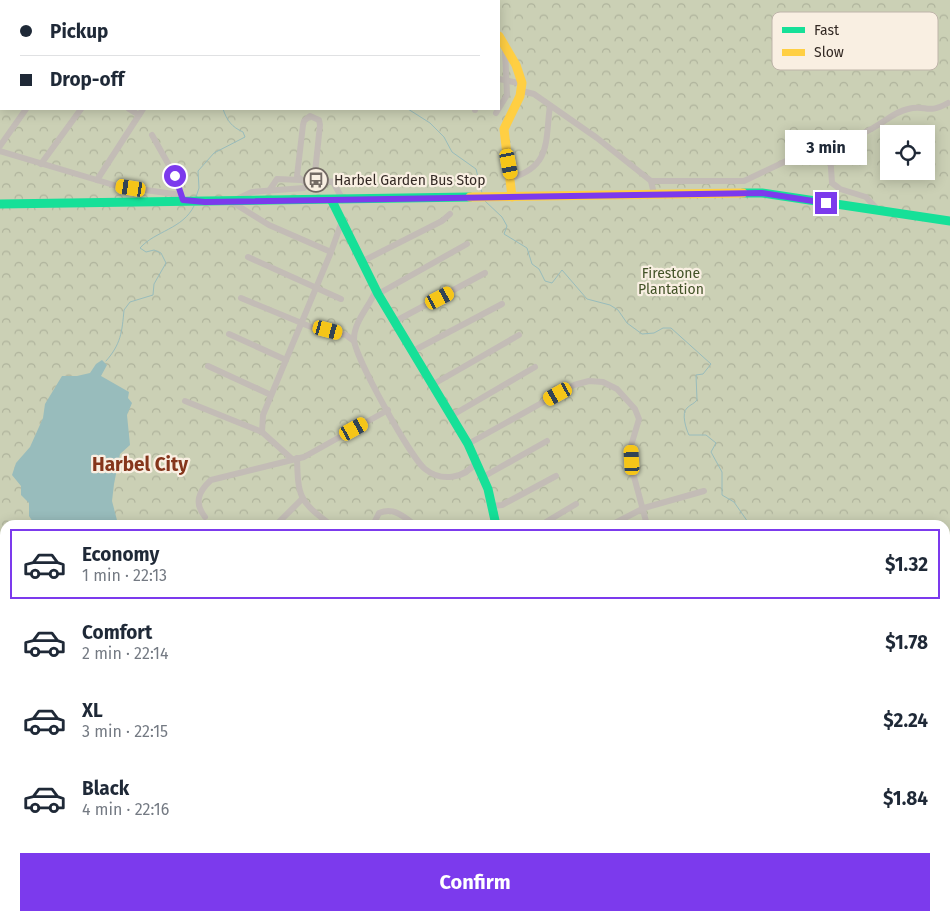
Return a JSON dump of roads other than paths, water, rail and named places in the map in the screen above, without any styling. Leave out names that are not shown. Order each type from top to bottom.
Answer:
[{"type":"main road","points":[[500,38],[505,50],[520,72],[522,88],[508,115],[503,136],[511,178],[512,197]]},
{"type":"main road","points":[[0,204],[185,199],[232,202],[332,201],[762,193],[950,221]]},
{"type":"main road","points":[[332,201],[377,292],[468,444],[483,477],[495,520]]},
{"type":"street","points":[[500,106],[507,95],[505,50]]},
{"type":"street","points":[[500,79],[534,94],[597,138],[651,181],[654,194]]},
{"type":"street","points":[[831,158],[850,139],[878,125],[896,112],[910,108],[936,110],[948,102]]},
{"type":"street","points":[[511,178],[531,169],[544,152],[548,144],[550,106]]},
{"type":"street","points":[[0,146],[3,136],[23,110]]},
{"type":"street","points":[[41,164],[80,110]]},
{"type":"street","points":[[131,110],[139,115]]},
{"type":"street","points":[[97,180],[142,110]]},
{"type":"street","points":[[232,202],[252,192],[304,188],[312,182],[320,125],[315,116],[310,116],[304,120],[297,176],[300,180]]},
{"type":"street","points":[[152,135],[175,176],[185,199]]},
{"type":"street","points":[[651,181],[744,181],[822,144],[830,153],[832,183],[840,189],[866,197],[879,211]]},
{"type":"street","points":[[0,151],[117,186],[185,199]]},
{"type":"street","points":[[269,191],[276,179],[300,180],[306,183],[360,181]]},
{"type":"street","points":[[332,182],[343,200]]},
{"type":"street","points":[[232,202],[269,225],[331,252]]},
{"type":"street","points":[[361,262],[442,221],[450,214]]},
{"type":"street","points":[[262,432],[263,415],[331,252],[342,220]]},
{"type":"street","points":[[467,244],[377,292],[358,322],[354,341],[360,359],[418,461],[434,475],[445,477],[460,476],[471,469],[476,462]]},
{"type":"street","points":[[248,257],[341,299]]},
{"type":"street","points":[[394,322],[485,273]]},
{"type":"street","points":[[241,298],[301,324],[346,335],[354,341]]},
{"type":"street","points":[[413,352],[502,304]]},
{"type":"street","points":[[229,334],[286,360]]},
{"type":"street","points":[[432,385],[519,335]]},
{"type":"street","points":[[208,366],[271,395]]},
{"type":"street","points":[[451,416],[535,367]]},
{"type":"street","points":[[468,444],[574,385],[589,381],[603,382],[617,389],[635,409],[639,418],[631,446],[633,473],[646,520]]},
{"type":"street","points":[[186,401],[262,432],[295,458],[298,486],[302,500],[325,520]]},
{"type":"street","points":[[205,518],[199,510],[198,496],[211,480],[304,457],[388,410]]},
{"type":"street","points":[[483,477],[547,441]]},
{"type":"street","points":[[492,506],[502,505],[556,476]]},
{"type":"street","points":[[621,520],[644,508],[704,491]]},
{"type":"street","points":[[281,520],[302,500]]},
{"type":"street","points":[[549,520],[576,504]]},
{"type":"street","points":[[376,520],[379,513],[385,511],[394,511],[408,520]]},
{"type":"water","points":[[102,360],[107,365],[101,376],[129,392],[128,398],[132,403],[127,415],[130,445],[120,454],[114,484],[112,501],[117,520],[32,520],[29,516],[29,503],[21,495],[21,486],[12,475],[16,463],[30,447],[43,418],[45,404],[62,376],[77,376],[90,373],[96,364]]},
{"type":"waterway","points":[[196,197],[199,188],[198,171],[214,153],[245,137],[243,132],[230,123],[223,110]]},
{"type":"waterway","points":[[410,110],[430,123],[444,137],[452,152],[476,169],[482,193]]},
{"type":"waterway","points":[[485,201],[502,217],[507,226],[504,234],[527,248],[532,264],[539,269],[545,281],[552,283],[562,270],[587,299],[610,305],[618,310],[627,323],[642,334],[654,333],[663,328],[671,328],[711,364],[703,374],[696,375],[697,400],[685,410],[685,425],[689,435],[706,435],[716,443],[711,452],[722,472],[722,495],[734,502],[747,520]]},
{"type":"waterway","points":[[106,361],[115,349],[120,337],[124,310],[130,302],[153,295],[154,284],[166,263],[161,253],[154,250],[146,252],[140,248],[146,242],[183,220],[194,206]]},
{"type":"place","name":"Harbel Garden Bus Stop","points":[[316,180]]},
{"type":"district","name":"Harbel City","points":[[140,464]]},
{"type":"park label","name":"Firestone Plantation","points":[[671,282]]}]
